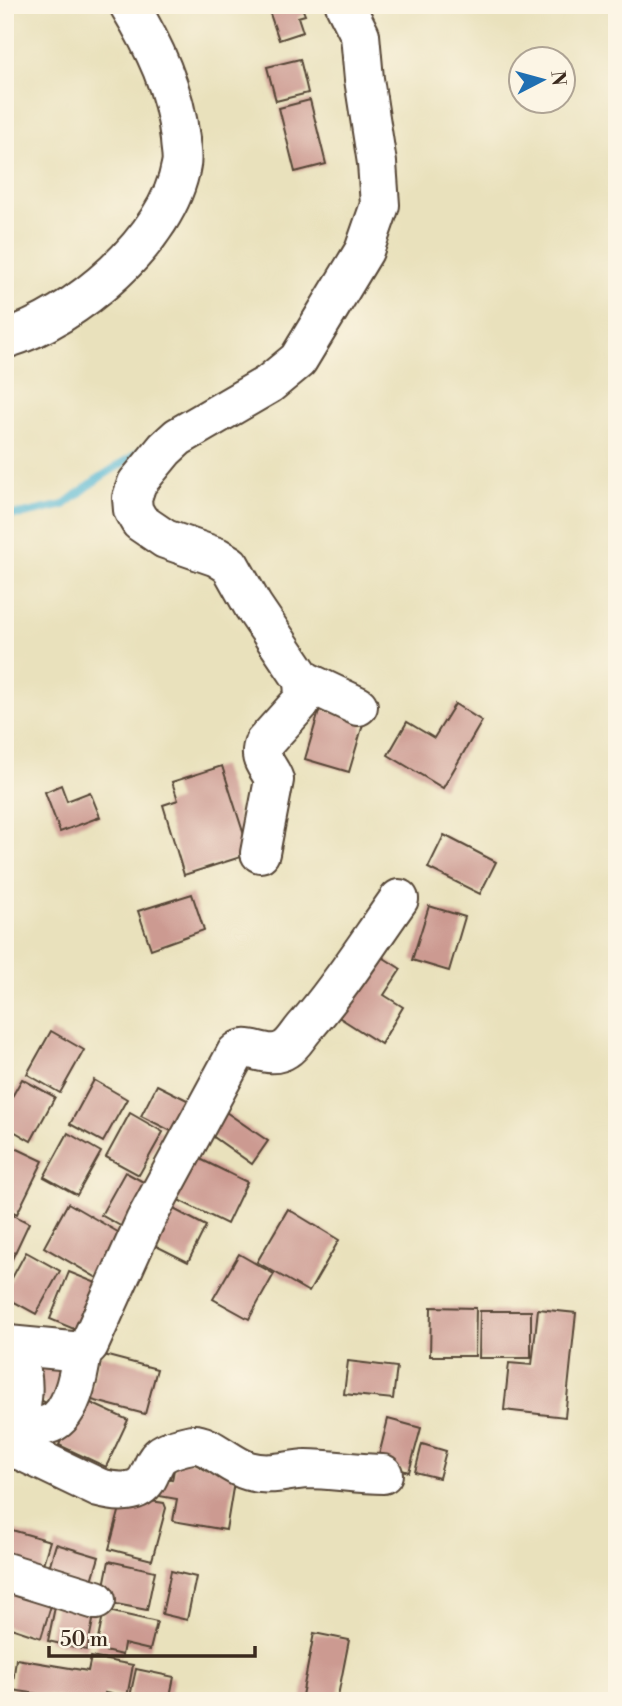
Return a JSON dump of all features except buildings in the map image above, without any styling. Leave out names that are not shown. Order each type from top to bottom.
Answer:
[{"type":"street","points":[[5,339],[21,334],[65,311],[113,274],[149,233],[170,202],[182,164],[178,116],[165,73],[129,5]]},
{"type":"street","points":[[260,853],[274,780],[262,762],[261,750],[264,743],[300,703],[304,696],[303,680],[253,606],[230,565],[217,557],[165,540],[140,522],[133,510],[132,498],[137,483],[178,437],[269,384],[298,360],[364,251],[380,205],[377,163],[360,35],[345,5]]},
{"type":"street","points":[[303,680],[358,706]]},
{"type":"street","points":[[11,1439],[53,1422],[65,1411],[82,1352],[89,1345],[145,1221],[236,1053],[245,1047],[263,1054],[285,1050],[324,1006],[399,899]]},
{"type":"street","points":[[7,1344],[82,1352]]},
{"type":"street","points":[[7,1344],[20,1369],[23,1388],[11,1439]]},
{"type":"street","points":[[11,1439],[99,1488],[115,1492],[139,1487],[145,1483],[160,1455],[192,1444],[207,1447],[224,1460],[245,1470],[266,1475],[308,1469],[383,1474]]},
{"type":"street","points":[[5,1572],[96,1600]]},
{"type":"waterway","points":[[5,515],[24,514],[64,505],[96,480],[144,449]]}]
